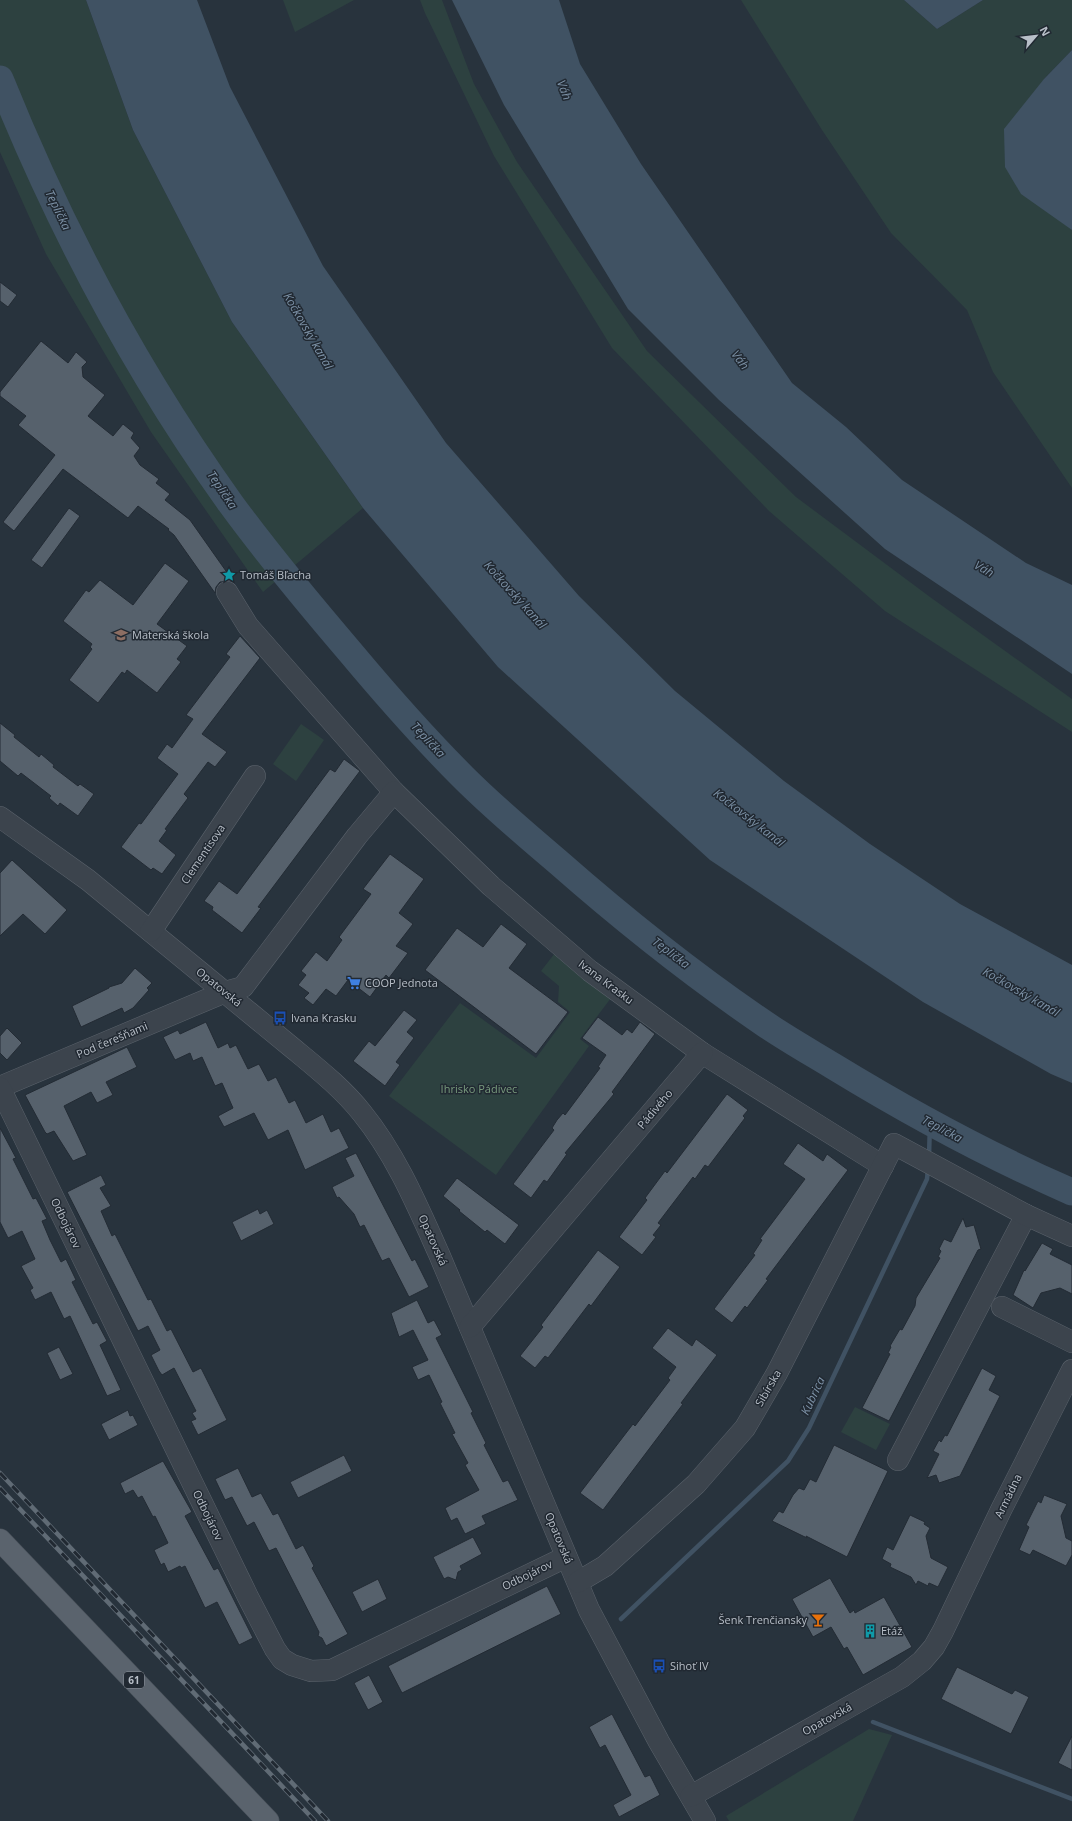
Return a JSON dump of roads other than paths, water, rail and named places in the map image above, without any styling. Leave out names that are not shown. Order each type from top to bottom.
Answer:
[{"type":"main road","name":"61","points":[[0,1540],[268,1821]]},
{"type":"street","name":"Ivana Krasku","points":[[228,592],[248,626],[394,792],[491,886],[584,966],[702,1053]]},
{"type":"street","name":"Clementisova","points":[[151,931],[255,776]]},
{"type":"street","points":[[225,992],[243,988],[357,836],[394,792]]},
{"type":"street","name":"Opatovská","points":[[0,817],[88,880],[322,1073],[361,1112],[390,1152],[414,1198],[566,1556],[605,1641],[705,1821]]},
{"type":"street","name":"Pod čerešňami","points":[[0,1087],[225,992]]},
{"type":"street","points":[[702,1053],[882,1166]]},
{"type":"street","name":"Pádivého","points":[[470,1327],[702,1053]]},
{"type":"street","name":"Odbojárov","points":[[0,1087],[274,1650],[282,1659],[292,1666],[311,1671],[332,1670],[566,1556]]},
{"type":"street","name":"Sibírska","points":[[578,1582],[605,1566],[696,1484],[745,1428],[777,1373],[894,1144],[1026,1215]]},
{"type":"street","points":[[898,1460],[1026,1215],[1072,1236]]},
{"type":"street","points":[[1002,1307],[1072,1342]]},
{"type":"street","name":"Armádna","points":[[947,1623],[1001,1510],[1072,1370]]},
{"type":"street","name":"Opatovská","points":[[690,1796],[902,1677],[922,1661],[934,1647],[947,1623]]},
{"type":"water","name":"Kočkovský kanál","points":[[86,0],[197,0],[230,87],[323,266],[446,443],[579,596],[675,691],[784,781],[870,844],[960,904],[1072,965],[1072,1083],[1051,1074],[923,1002],[710,860],[498,667],[363,508],[232,322],[133,130]]},
{"type":"water","name":"Váh","points":[[452,0],[559,0],[580,64],[641,164],[792,383],[846,427],[902,480],[1026,563],[1072,585],[1072,674],[885,549],[719,400],[628,309],[504,105]]},
{"type":"water","points":[[904,0],[983,0],[937,29]]},
{"type":"water","points":[[1072,50],[1072,230],[1021,194],[1005,167],[1004,129],[1044,79]]},
{"type":"waterway","name":"Teplička","points":[[0,79],[48,190],[103,298],[132,351],[197,454],[231,504],[320,617],[378,685],[448,762],[498,810],[608,905],[685,967],[765,1024],[921,1117],[1010,1164],[1072,1192]]},
{"type":"waterway","name":"Kubrica","points":[[929,1156],[930,1123]]},
{"type":"waterway","name":"Kubrica","points":[[621,1619],[788,1461],[809,1428],[927,1179],[928,1169]]},
{"type":"waterway","points":[[873,1722],[1072,1799]]},
{"type":"railway","points":[[0,1473],[328,1821]]},
{"type":"railway","points":[[0,1488],[315,1821]]},
{"type":"place","name":"Tomáš Bľacha","points":[[229,575]]},
{"type":"place","name":"Materská škola","points":[[121,635]]},
{"type":"place","name":"COOP Jednota","points":[[354,983]]},
{"type":"place","name":"Ivana Krasku","points":[[280,1018]]},
{"type":"place","name":"Šenk Trenčiansky","points":[[818,1620]]},
{"type":"place","name":"Etáž","points":[[870,1631]]},
{"type":"place","name":"Sihoť IV","points":[[659,1666]]},
{"type":"park label","name":"Ihrisko Pádivec","points":[[479,1089]]}]
